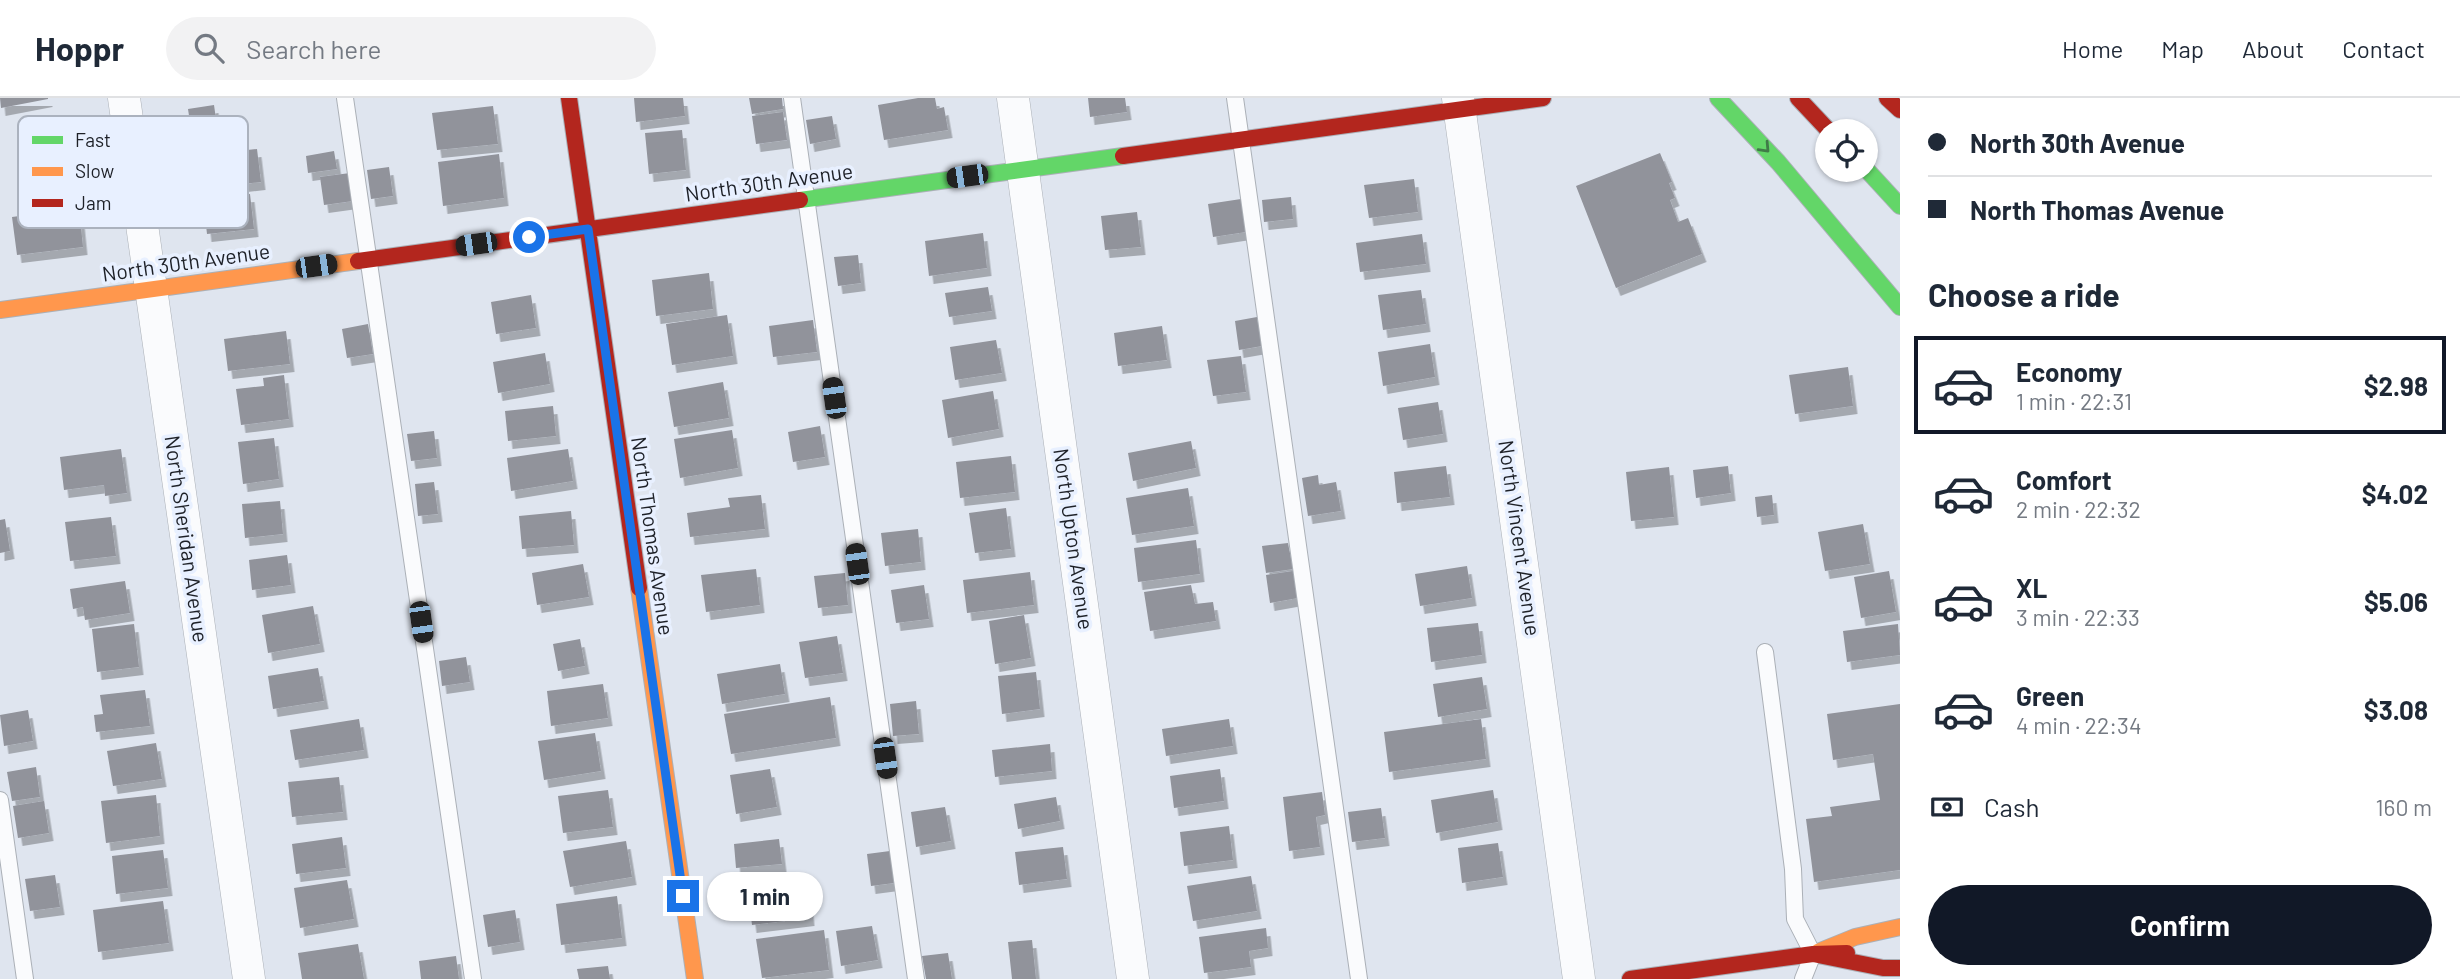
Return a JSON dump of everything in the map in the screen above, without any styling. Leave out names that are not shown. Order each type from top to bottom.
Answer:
[{"type":"street","name":"North Sheridan Avenue","points":[[124,98],[127,116]]},
{"type":"street","name":"North Thomas Avenue","points":[[569,98],[695,979]]},
{"type":"street","name":"North Upton Avenue","points":[[1013,98],[1133,979]]},
{"type":"street","name":"North 30th Avenue","points":[[0,310],[1241,139],[1459,103],[1543,98]]},
{"type":"street","points":[[1718,98],[1778,162],[1900,307]]},
{"type":"street","points":[[1798,98],[1818,119]]},
{"type":"street","points":[[1887,98],[1900,110]]},
{"type":"street","name":"North Vincent Avenue","points":[[1459,103],[1579,979]]},
{"type":"street","points":[[1878,182],[1900,206]]},
{"type":"street","name":"North Sheridan Avenue","points":[[142,228],[249,979]]},
{"type":"street","points":[[1813,954],[1855,937],[1900,927]]},
{"type":"street","points":[[1630,979],[1813,954],[1900,952]]},
{"type":"street","points":[[1813,954],[1883,968],[1900,968]]},
{"type":"lane","points":[[345,98],[472,979]]},
{"type":"lane","points":[[792,98],[916,979]]},
{"type":"lane","points":[[1235,98],[1359,979]]},
{"type":"lane","points":[[1765,652],[1793,869],[1796,919],[1813,954],[1803,979]]},
{"type":"lane","points":[[0,800],[25,979]]},
{"type":"building","points":[[0,98],[48,98],[48,99],[1,108]]},
{"type":"building","points":[[634,98],[683,98],[685,116],[636,122]]},
{"type":"building","points":[[749,98],[782,98],[783,109],[752,114]]},
{"type":"building","points":[[935,98],[937,109],[944,107],[948,130],[884,140],[878,105]]},
{"type":"building","points":[[1088,98],[1125,98],[1127,112],[1090,117]]},
{"type":"building","points":[[214,105],[216,116],[189,116],[188,109]]},
{"type":"building","points":[[493,106],[498,144],[437,150],[432,113]]},
{"type":"building","points":[[783,112],[787,140],[756,144],[752,116]]},
{"type":"building","points":[[832,116],[836,139],[810,144],[806,120]]},
{"type":"building","points":[[682,130],[686,170],[649,174],[645,133]]},
{"type":"building","points":[[257,149],[261,182],[248,183],[248,150]]},
{"type":"building","points":[[334,151],[337,169],[308,173],[306,156]]},
{"type":"building","points":[[1660,153],[1672,182],[1669,183],[1675,198],[1670,200],[1678,222],[1688,218],[1702,254],[1616,288],[1576,186]]},
{"type":"building","points":[[499,154],[504,198],[443,206],[438,162]]},
{"type":"building","points":[[389,167],[393,196],[371,199],[367,170]]},
{"type":"building","points":[[350,173],[353,201],[324,205],[320,177]]},
{"type":"building","points":[[1414,179],[1418,212],[1369,218],[1364,185]]},
{"type":"building","points":[[248,194],[254,229],[207,234],[206,228],[248,228]]},
{"type":"building","points":[[1291,197],[1293,219],[1264,222],[1262,200]]},
{"type":"building","points":[[1241,199],[1246,232],[1213,237],[1208,204]]},
{"type":"building","points":[[1137,212],[1141,247],[1105,250],[1101,216]]},
{"type":"building","points":[[18,216],[18,228],[81,228],[83,247],[17,255],[12,217]]},
{"type":"building","points":[[983,233],[987,268],[929,276],[925,241]]},
{"type":"building","points":[[1422,234],[1426,264],[1360,272],[1356,243]]},
{"type":"building","points":[[858,255],[861,283],[838,286],[834,257]]},
{"type":"building","points":[[709,273],[713,309],[656,316],[652,280]]},
{"type":"building","points":[[988,287],[992,311],[949,317],[945,293]]},
{"type":"building","points":[[1421,290],[1426,324],[1383,330],[1378,295]]},
{"type":"building","points":[[531,295],[536,328],[496,334],[491,302]]},
{"type":"building","points":[[727,315],[733,356],[672,365],[666,324]]},
{"type":"building","points":[[1257,317],[1262,346],[1239,350],[1235,321]]},
{"type":"building","points":[[813,320],[817,352],[773,357],[769,326]]},
{"type":"building","points":[[368,324],[373,354],[347,358],[342,329]]},
{"type":"building","points":[[1162,326],[1167,360],[1118,366],[1114,333]]},
{"type":"building","points":[[286,331],[290,364],[228,371],[224,339]]},
{"type":"building","points":[[996,340],[1002,373],[955,380],[950,347]]},
{"type":"building","points":[[1430,344],[1435,377],[1383,386],[1378,352]]},
{"type":"building","points":[[545,353],[550,384],[498,393],[493,362]]},
{"type":"building","points":[[1241,356],[1246,392],[1213,396],[1207,360]]},
{"type":"building","points":[[1848,367],[1853,406],[1795,414],[1789,375]]},
{"type":"building","points":[[284,375],[289,419],[241,425],[236,389],[264,386],[263,378]]},
{"type":"building","points":[[723,382],[729,418],[674,427],[668,392]]},
{"type":"building","points":[[993,391],[999,429],[948,438],[942,400]]},
{"type":"building","points":[[1438,402],[1443,434],[1403,440],[1398,408]]},
{"type":"building","points":[[553,406],[556,436],[508,441],[505,411]]},
{"type":"building","points":[[820,426],[825,457],[793,462],[788,432]]},
{"type":"building","points":[[732,430],[738,468],[680,478],[674,439]]},
{"type":"building","points":[[434,431],[437,458],[411,461],[407,434]]},
{"type":"building","points":[[274,438],[279,479],[243,484],[238,442]]},
{"type":"building","points":[[1191,441],[1196,468],[1133,481],[1128,453]]},
{"type":"building","points":[[121,449],[127,493],[105,496],[104,485],[64,490],[60,457]]},
{"type":"building","points":[[568,449],[573,481],[511,491],[507,458]]},
{"type":"building","points":[[1011,456],[1015,492],[960,498],[956,462]]},
{"type":"building","points":[[1446,466],[1450,497],[1397,503],[1394,472]]},
{"type":"building","points":[[1728,466],[1731,493],[1696,498],[1693,470]]},
{"type":"building","points":[[1669,467],[1674,517],[1631,521],[1626,472]]},
{"type":"building","points":[[1318,475],[1319,485],[1336,482],[1341,511],[1308,516],[1302,478]]},
{"type":"building","points":[[434,482],[438,514],[418,516],[415,484]]},
{"type":"building","points":[[1188,488],[1194,526],[1132,535],[1126,498]]},
{"type":"building","points":[[761,495],[765,529],[690,537],[687,513],[730,507],[728,498]]},
{"type":"building","points":[[1772,495],[1774,515],[1757,517],[1755,497]]},
{"type":"building","points":[[280,501],[283,534],[245,538],[242,504]]},
{"type":"building","points":[[1006,508],[1011,549],[975,553],[969,513]]},
{"type":"building","points":[[571,511],[574,545],[522,549],[519,516]]},
{"type":"building","points":[[111,517],[116,556],[70,561],[65,522]]},
{"type":"building","points":[[5,519],[10,551],[0,553],[0,520]]},
{"type":"building","points":[[1863,524],[1870,564],[1825,571],[1818,532]]},
{"type":"building","points":[[918,529],[921,562],[885,566],[881,533]]},
{"type":"building","points":[[1196,540],[1200,574],[1138,582],[1134,548]]},
{"type":"building","points":[[1288,543],[1293,569],[1266,573],[1262,546]]},
{"type":"building","points":[[287,555],[291,585],[252,590],[249,560]]},
{"type":"building","points":[[583,564],[589,597],[537,605],[532,573]]},
{"type":"building","points":[[1467,566],[1472,598],[1420,606],[1415,574]]},
{"type":"building","points":[[756,569],[760,605],[706,612],[701,575]]},
{"type":"building","points":[[1293,571],[1298,598],[1270,603],[1266,575]]},
{"type":"building","points":[[1889,571],[1896,612],[1861,618],[1854,577]]},
{"type":"building","points":[[1030,572],[1034,605],[967,613],[963,580]]},
{"type":"building","points":[[845,573],[848,605],[818,608],[814,576]]},
{"type":"building","points":[[125,581],[130,613],[85,620],[83,607],[73,609],[70,589]]},
{"type":"building","points":[[924,585],[929,619],[896,623],[891,590]]},
{"type":"building","points":[[1191,585],[1195,604],[1213,602],[1216,621],[1150,631],[1144,592]]},
{"type":"building","points":[[313,606],[320,644],[268,653],[262,615]]},
{"type":"building","points":[[1024,615],[1031,658],[995,664],[989,621]]},
{"type":"building","points":[[1478,623],[1482,655],[1431,662],[1427,628]]},
{"type":"building","points":[[134,624],[139,667],[97,672],[92,629]]},
{"type":"building","points":[[1898,624],[1900,655],[1847,662],[1843,631]]},
{"type":"building","points":[[837,636],[843,673],[805,678],[799,642]]},
{"type":"building","points":[[580,639],[585,666],[558,671],[553,644]]},
{"type":"building","points":[[466,657],[470,682],[442,686],[439,661]]},
{"type":"building","points":[[780,664],[785,694],[722,704],[717,674]]},
{"type":"building","points":[[318,668],[324,701],[273,709],[268,676]]},
{"type":"building","points":[[1036,672],[1040,709],[1002,714],[998,676]]},
{"type":"building","points":[[1482,677],[1487,709],[1438,717],[1433,684]]},
{"type":"building","points":[[603,684],[608,718],[551,726],[547,691]]},
{"type":"building","points":[[145,690],[150,726],[96,732],[94,715],[103,714],[100,695]]},
{"type":"building","points":[[830,697],[836,738],[731,754],[724,714]]},
{"type":"building","points":[[916,701],[919,734],[893,736],[890,704]]},
{"type":"building","points":[[1900,704],[1900,870],[1814,882],[1806,819],[1832,816],[1830,807],[1880,800],[1873,754],[1833,760],[1827,714]]},
{"type":"building","points":[[28,710],[33,741],[4,746],[0,715]]},
{"type":"building","points":[[359,719],[364,750],[295,760],[290,730]]},
{"type":"building","points":[[1229,719],[1233,746],[1166,756],[1162,729]]},
{"type":"building","points":[[1481,719],[1486,759],[1389,772],[1384,732]]},
{"type":"building","points":[[595,733],[601,771],[544,780],[538,741]]},
{"type":"building","points":[[156,743],[162,779],[113,786],[107,751]]},
{"type":"building","points":[[1050,744],[1052,771],[995,777],[992,750]]},
{"type":"building","points":[[36,767],[40,797],[12,801],[7,772]]},
{"type":"building","points":[[770,769],[777,807],[736,814],[730,775]]},
{"type":"building","points":[[1220,769],[1224,801],[1174,808],[1170,776]]},
{"type":"building","points":[[339,777],[343,812],[292,817],[288,782]]},
{"type":"building","points":[[608,790],[613,827],[563,833],[558,796]]},
{"type":"building","points":[[1493,790],[1498,822],[1436,833],[1431,800]]},
{"type":"building","points":[[1322,792],[1325,815],[1316,817],[1320,847],[1289,851],[1283,797]]},
{"type":"building","points":[[156,795],[160,836],[106,843],[101,801]]},
{"type":"building","points":[[1056,797],[1060,821],[1018,829],[1014,804]]},
{"type":"building","points":[[44,801],[49,833],[18,838],[13,806]]},
{"type":"building","points":[[945,807],[951,841],[916,847],[911,812]]},
{"type":"building","points":[[1381,808],[1385,838],[1352,842],[1348,812]]},
{"type":"building","points":[[1229,826],[1233,860],[1184,866],[1180,832]]},
{"type":"building","points":[[342,837],[346,868],[296,874],[292,844]]},
{"type":"building","points":[[779,839],[782,864],[736,868],[734,844]]},
{"type":"building","points":[[626,841],[632,877],[570,887],[563,851]]},
{"type":"building","points":[[1498,843],[1503,877],[1462,883],[1458,848]]},
{"type":"building","points":[[1063,847],[1067,879],[1019,885],[1015,852]]},
{"type":"building","points":[[163,850],[168,888],[116,894],[112,856]]},
{"type":"building","points":[[890,851],[894,883],[871,886],[867,854]]},
{"type":"building","points":[[55,875],[60,907],[30,911],[25,879]]},
{"type":"building","points":[[1251,876],[1257,911],[1193,921],[1187,886]]},
{"type":"building","points":[[347,880],[354,919],[300,928],[294,888]]},
{"type":"building","points":[[807,886],[810,918],[752,925],[748,893]]},
{"type":"building","points":[[617,896],[622,938],[561,945],[556,904]]},
{"type":"building","points":[[163,901],[169,943],[98,952],[93,910]]},
{"type":"building","points":[[515,910],[520,942],[488,947],[483,915]]},
{"type":"building","points":[[872,926],[878,960],[841,966],[836,931]]},
{"type":"building","points":[[1266,928],[1268,948],[1249,951],[1251,967],[1204,973],[1199,937]]},
{"type":"building","points":[[824,930],[829,970],[762,978],[756,939]]},
{"type":"building","points":[[1032,940],[1036,979],[1012,979],[1008,942]]},
{"type":"building","points":[[358,944],[364,979],[302,979],[298,953]]},
{"type":"building","points":[[948,953],[952,979],[926,979],[922,956]]},
{"type":"building","points":[[456,956],[459,979],[421,979],[419,961]]},
{"type":"building","points":[[608,966],[610,979],[579,979],[577,969]]},
{"type":"traffic: fast","points":[[1718,98],[1778,162],[1900,307]]},
{"type":"traffic: fast","points":[[800,200],[1123,156]]},
{"type":"traffic: fast","points":[[1878,182],[1900,206]]},
{"type":"traffic: slow","points":[[0,310],[358,261]]},
{"type":"traffic: slow","points":[[639,588],[695,979]]},
{"type":"traffic: slow","points":[[1818,952],[1855,937],[1900,927]]},
{"type":"traffic: jam","points":[[569,98],[639,588]]},
{"type":"traffic: jam","points":[[1123,156],[1543,98]]},
{"type":"traffic: jam","points":[[1798,98],[1818,119]]},
{"type":"traffic: jam","points":[[1887,98],[1900,110]]},
{"type":"traffic: jam","points":[[358,261],[800,200]]},
{"type":"traffic: jam","points":[[1630,979],[1813,954],[1847,953]]},
{"type":"traffic: jam","points":[[1813,954],[1883,968],[1900,968]]},
{"type":"route","points":[[529,237],[588,229],[683,896]]}]
